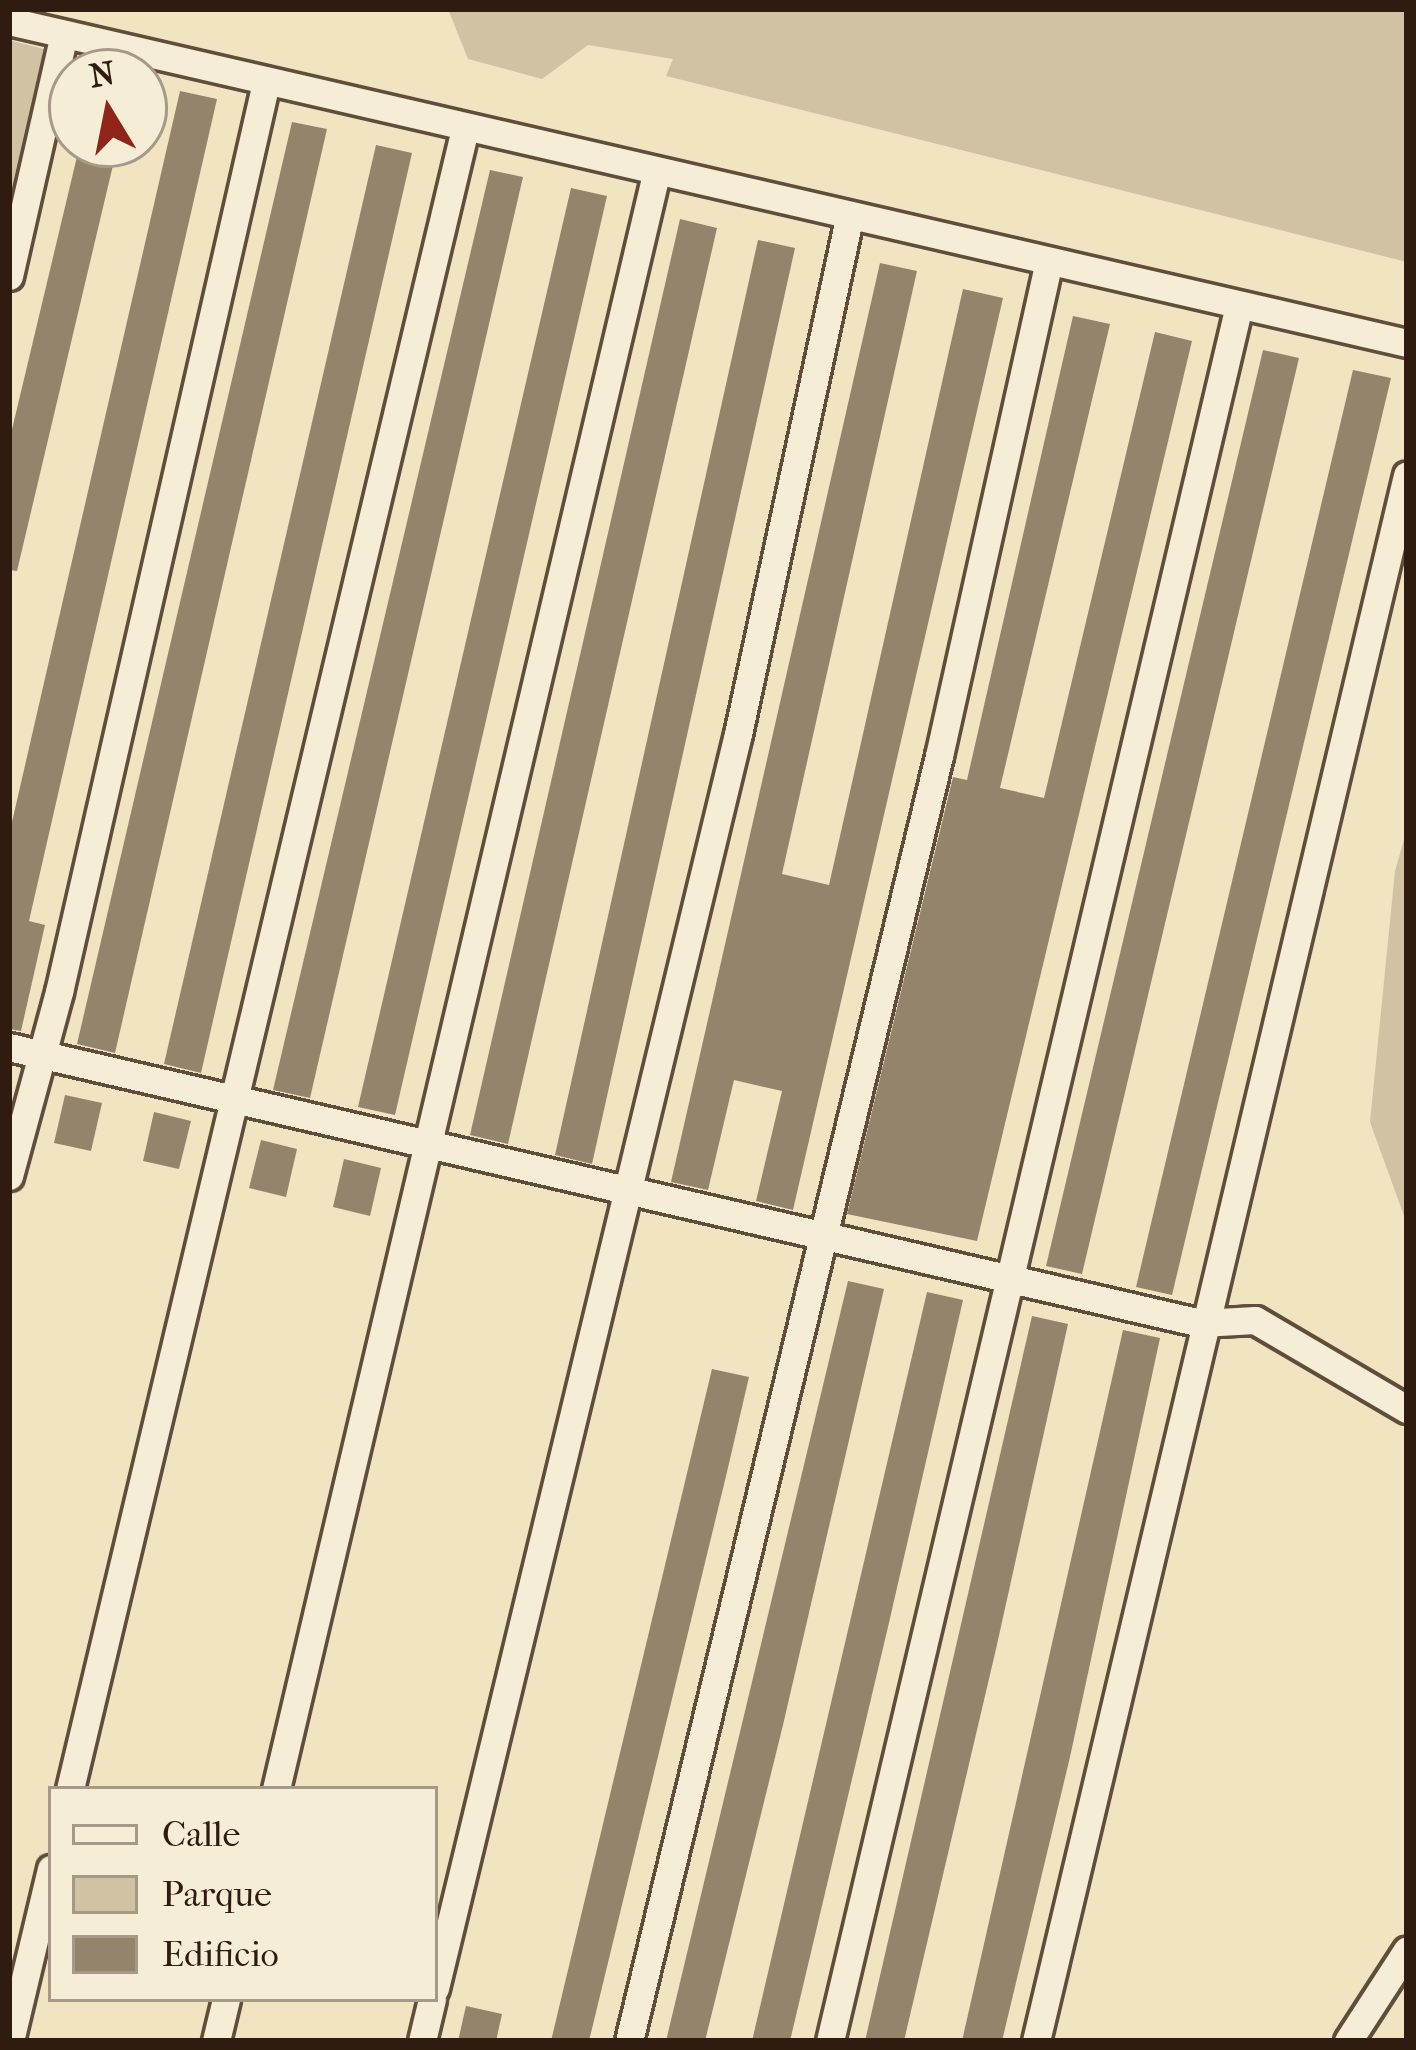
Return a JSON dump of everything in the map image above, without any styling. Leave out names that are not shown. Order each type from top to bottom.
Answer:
[{"type":"street","points":[[9,22],[1238,310],[1407,344]]},
{"type":"street","points":[[9,276],[64,34]]},
{"type":"street","points":[[9,1176],[266,82]]},
{"type":"street","points":[[71,1786],[465,129]]},
{"type":"street","points":[[277,1786],[656,174]]},
{"type":"street","points":[[438,1976],[630,1191],[850,219]]},
{"type":"street","points":[[629,2041],[1048,266]]},
{"type":"street","points":[[830,2041],[1238,310]]},
{"type":"street","points":[[1036,2041],[1201,1323],[1277,1034],[1407,475]]},
{"type":"street","points":[[9,1047],[1201,1323],[1229,1317],[1277,1326],[1407,1409]]},
{"type":"street","points":[[10,2041],[48,1882]]},
{"type":"street","points":[[1348,2041],[1407,1950]]},
{"type":"street","points":[[216,2041],[225,2002]]},
{"type":"street","points":[[422,2041],[431,2002]]},
{"type":"green space","points":[[448,9],[1407,9],[1407,262],[666,76],[673,59],[588,45],[542,79],[468,59]]},
{"type":"green space","points":[[9,40],[48,50],[9,224]]},
{"type":"green space","points":[[1407,829],[1407,1224],[1370,1122],[1395,871]]},
{"type":"building","points":[[180,91],[217,99],[29,921],[45,925],[21,1031],[9,1029],[9,835],[162,168],[168,168],[168,143]]},
{"type":"building","points":[[292,122],[327,129],[115,1053],[77,1044]]},
{"type":"building","points":[[376,145],[412,153],[201,1073],[164,1064]]},
{"type":"building","points":[[74,168],[112,168],[17,571],[9,570],[9,442]]},
{"type":"building","points":[[490,170],[523,177],[310,1098],[273,1090]]},
{"type":"building","points":[[571,188],[607,196],[395,1115],[358,1107]]},
{"type":"building","points":[[680,219],[717,228],[508,1144],[470,1135]]},
{"type":"building","points":[[758,240],[795,248],[592,1164],[555,1155]]},
{"type":"building","points":[[880,263],[917,271],[782,874],[829,885],[963,289],[1003,298],[793,1210],[756,1201],[782,1091],[734,1080],[708,1190],[671,1182]]},
{"type":"building","points":[[1073,316],[1110,324],[1000,788],[1044,798],[1155,332],[1192,341],[977,1241],[847,1214],[953,777],[967,780]]},
{"type":"building","points":[[1263,350],[1299,358],[1082,1274],[1046,1266]]},
{"type":"building","points":[[1353,370],[1391,378],[1172,1295],[1136,1287]]},
{"type":"building","points":[[65,1095],[102,1103],[91,1151],[54,1143]]},
{"type":"building","points":[[154,1112],[191,1121],[179,1169],[143,1161]]},
{"type":"building","points":[[261,1140],[297,1149],[286,1197],[249,1188]]},
{"type":"building","points":[[344,1159],[381,1168],[370,1216],[333,1207]]},
{"type":"building","points":[[848,1281],[884,1289],[783,1725],[705,2041],[666,2041]]},
{"type":"building","points":[[927,1292],[963,1300],[888,1627],[790,2041],[752,2041]]},
{"type":"building","points":[[1032,1316],[1068,1324],[996,1649],[904,2041],[865,2041]]},
{"type":"building","points":[[1123,1330],[1160,1338],[1070,1757],[1002,2041],[962,2041]]},
{"type":"building","points":[[712,1369],[749,1377],[727,1472],[589,2041],[551,2041]]},
{"type":"building","points":[[466,2006],[502,2014],[496,2041],[458,2041]]}]
